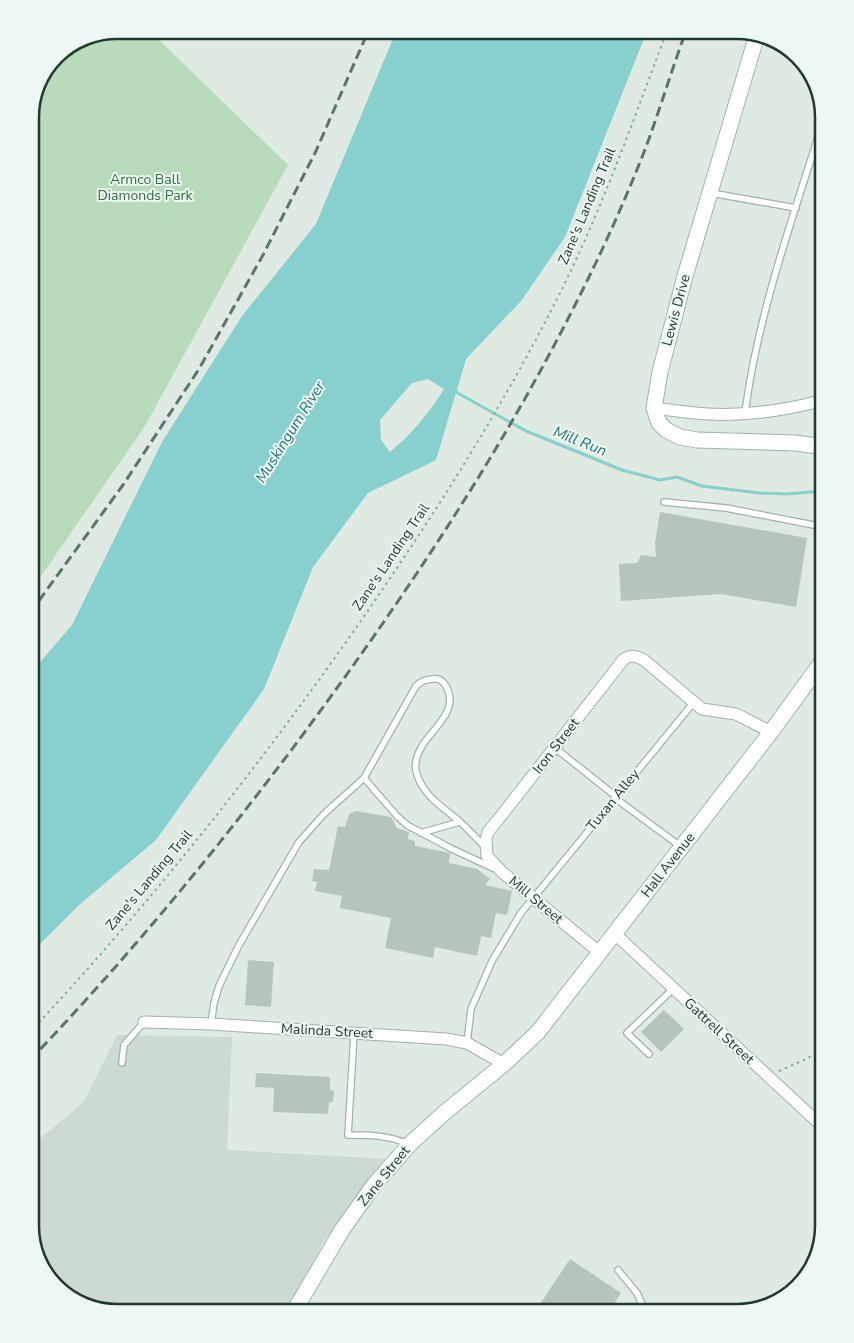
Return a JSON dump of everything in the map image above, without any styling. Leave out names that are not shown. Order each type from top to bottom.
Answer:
[{"type":"main road","name":"Lewis Drive","points":[[654,408],[660,372],[709,192],[756,41]]},
{"type":"main road","points":[[654,408],[655,415],[666,430],[680,437],[698,440],[796,443],[815,446]]},
{"type":"main road","name":"Hall Avenue","points":[[504,1064],[538,1032],[682,848],[815,671]]},
{"type":"main road","name":"Zane Street","points":[[298,1304],[348,1223],[374,1185],[410,1144],[444,1113],[504,1064]]},
{"type":"street","points":[[654,408],[711,414],[745,413],[815,402]]},
{"type":"street","name":"Iron Street","points":[[485,844],[488,832],[496,821],[623,660],[631,656],[644,660],[694,702]]},
{"type":"street","points":[[694,702],[702,709],[736,714],[771,732]]},
{"type":"street","name":"Mill Street","points":[[485,844],[487,856],[502,872],[600,952]]},
{"type":"street","name":"Gattrell Street","points":[[615,934],[815,1120]]},
{"type":"street","name":"Malinda Street","points":[[144,1022],[211,1024],[428,1037],[467,1043],[504,1064]]},
{"type":"lane","points":[[745,413],[757,344],[780,257],[815,147]]},
{"type":"lane","points":[[709,192],[796,208]]},
{"type":"lane","points":[[664,502],[726,508],[815,525]]},
{"type":"lane","points":[[211,1024],[214,1004],[220,986],[239,945],[299,842],[324,814],[364,778],[416,686],[422,680],[438,679],[443,682],[449,696],[449,706],[446,716],[422,745],[416,761],[416,769],[422,788],[485,844]]},
{"type":"lane","name":"Tuxan Alley","points":[[467,1043],[471,1009],[492,961],[517,919],[615,796],[694,702]]},
{"type":"lane","points":[[555,748],[682,848]]},
{"type":"lane","points":[[364,778],[407,825],[452,850],[502,872]]},
{"type":"lane","points":[[422,833],[460,822]]},
{"type":"lane","points":[[649,1054],[627,1033],[673,989]]},
{"type":"lane","points":[[122,1063],[124,1045],[144,1022]]},
{"type":"lane","points":[[354,1033],[348,1135],[387,1136],[410,1144]]},
{"type":"lane","points":[[618,1270],[637,1293],[642,1304]]},
{"type":"path","name":"Zane's Landing Trail","points":[[39,1022],[168,876],[263,755],[331,663],[398,567],[492,420],[558,298],[594,219],[664,39]]},
{"type":"path","points":[[767,1075],[787,1069],[815,1053]]},
{"type":"shaded area","points":[[117,1035],[232,1037],[227,1150],[388,1159],[324,1241],[292,1304],[101,1303],[73,1291],[58,1278],[47,1261],[40,1242],[39,1140],[84,1102]]},
{"type":"green space","name":"Armco Ball Diamonds Park","points":[[158,39],[288,165],[145,426],[39,579],[39,111],[41,96],[55,69],[65,58],[78,49],[101,40]]},
{"type":"water","name":"Muskingum River","points":[[393,39],[644,39],[565,237],[521,301],[466,359],[436,460],[368,493],[313,567],[264,689],[156,840],[79,905],[39,945],[39,664],[72,625],[162,442],[242,316],[316,224]],"holes":[[[428,379],[444,389],[420,423],[390,452],[381,440],[380,420],[412,383]]]},
{"type":"building","points":[[660,512],[807,538],[796,607],[721,594],[621,601],[619,564],[637,563],[641,555],[656,557],[655,543]]},
{"type":"building","points":[[356,811],[391,817],[397,828],[409,832],[408,839],[415,841],[415,846],[450,853],[449,863],[477,869],[490,879],[485,885],[512,891],[507,915],[496,913],[491,938],[481,936],[477,956],[435,947],[433,958],[385,948],[391,918],[340,908],[342,896],[315,891],[317,882],[312,881],[314,869],[329,870],[338,826],[345,827],[349,814]]},
{"type":"building","points":[[248,960],[274,962],[271,1007],[245,1005]]},
{"type":"building","points":[[664,1010],[684,1029],[661,1052],[641,1032]]},
{"type":"building","points":[[256,1073],[330,1077],[330,1090],[334,1091],[333,1102],[329,1102],[328,1114],[273,1112],[274,1088],[255,1087]]},
{"type":"building","points":[[570,1259],[621,1293],[614,1304],[540,1304]]},
{"type":"waterway","name":"Mill Run","points":[[454,391],[526,431],[622,470],[660,480],[677,477],[702,486],[759,493],[786,494],[815,492]]},
{"type":"railway","points":[[39,601],[123,485],[199,369],[263,255],[316,151],[365,39]]},
{"type":"railway","points":[[39,1050],[151,926],[265,785],[370,642],[464,501],[522,405],[594,266],[646,147],[683,39]]}]
